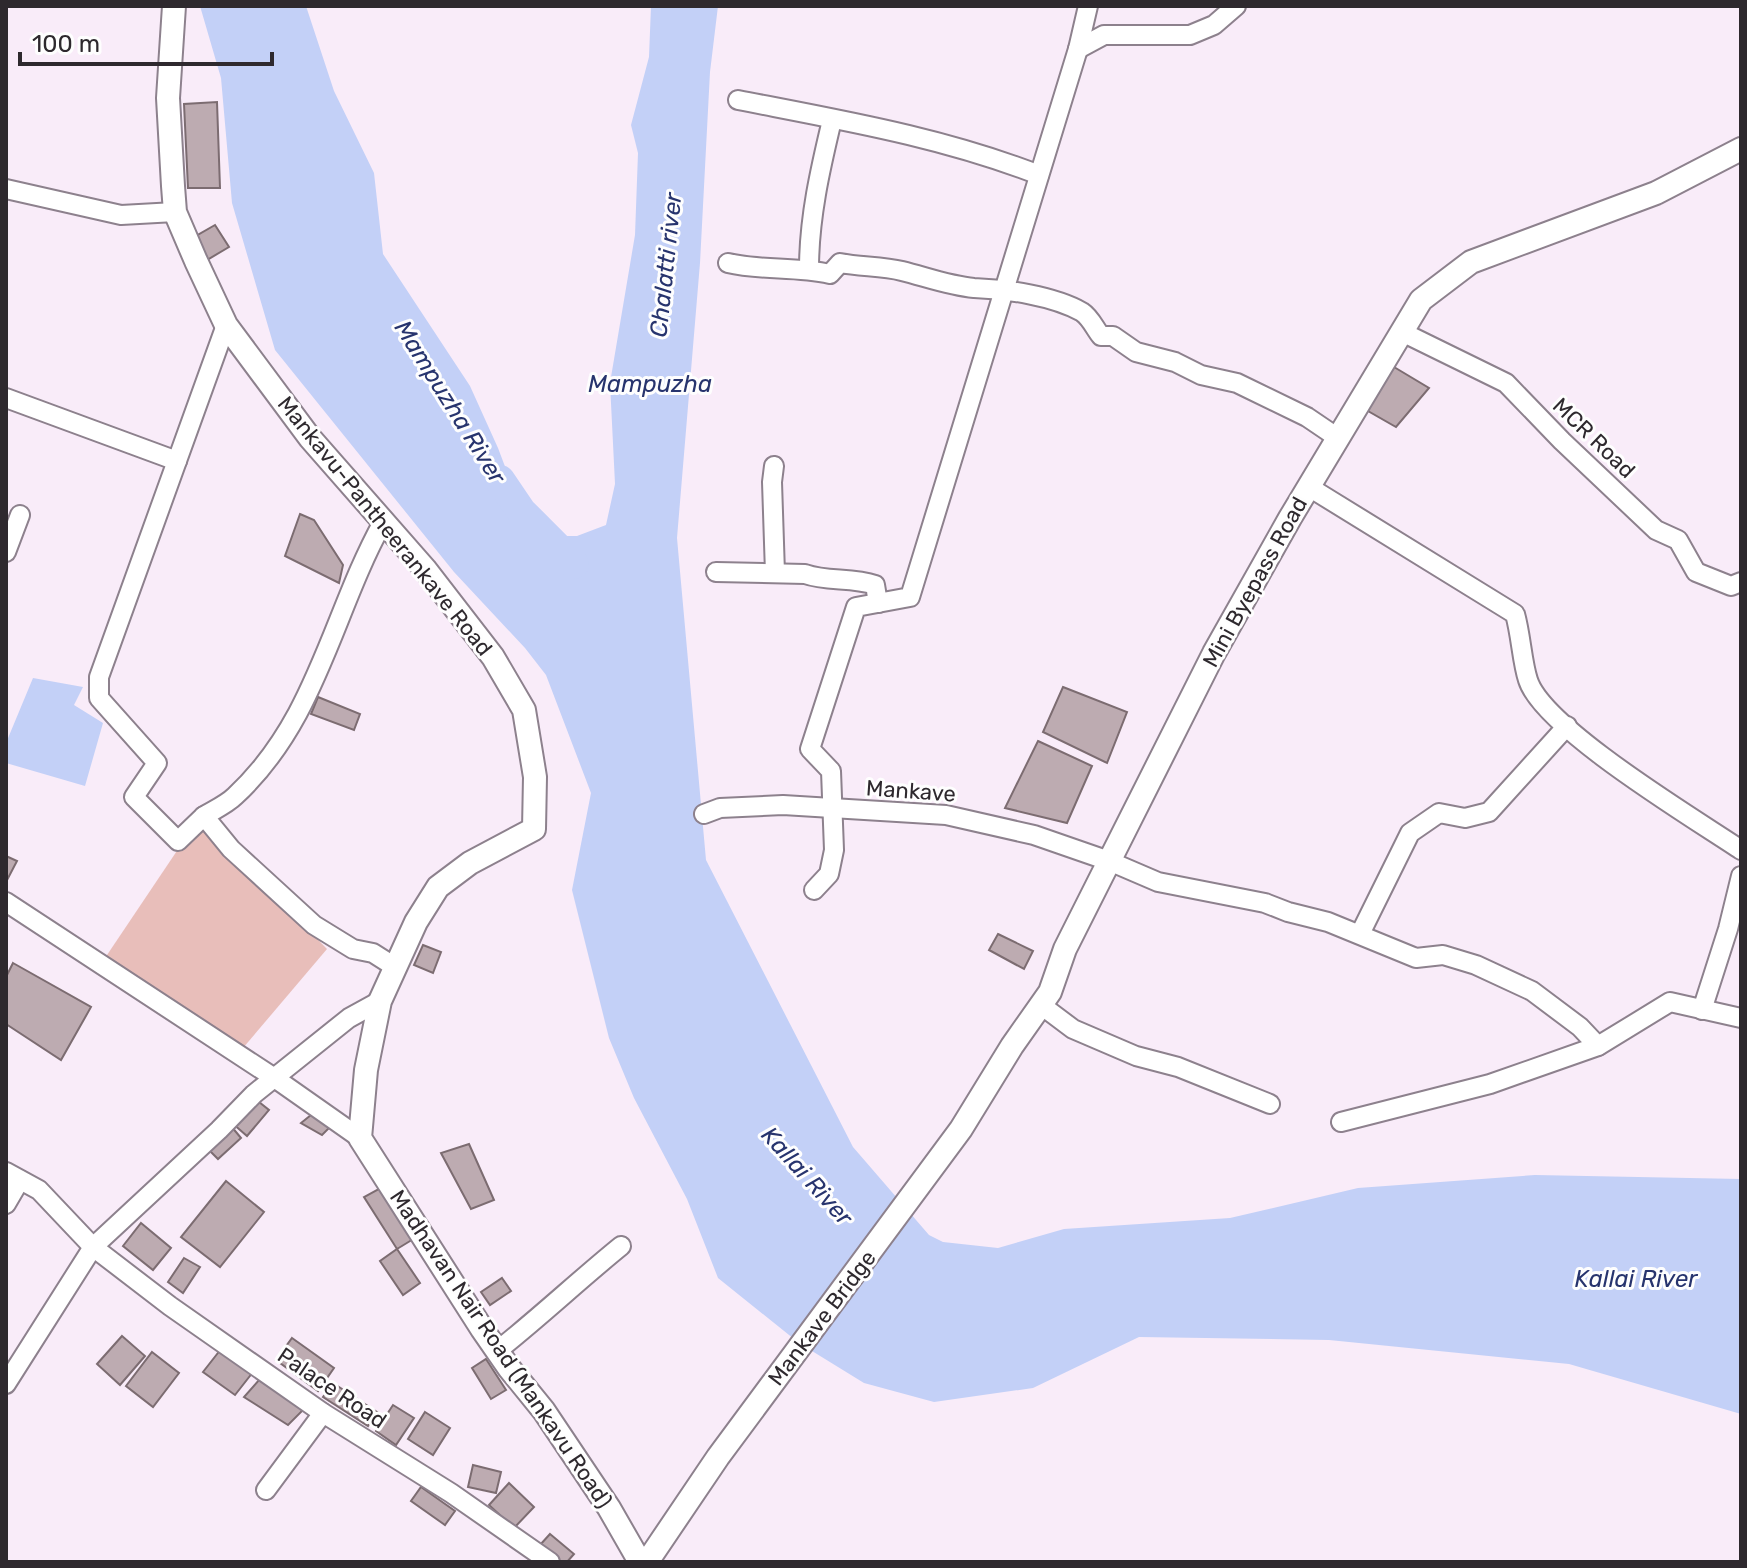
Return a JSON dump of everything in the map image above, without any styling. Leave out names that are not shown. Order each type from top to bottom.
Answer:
[{"type":"main road","name":"Mankavu-Pantheerankave Road","points":[[174,6],[168,98],[175,212],[226,325],[310,438],[425,569],[493,657],[524,710],[535,777],[534,829],[470,863],[438,887],[416,922],[380,1001],[366,1070],[360,1138]]},
{"type":"main road","name":"Mini Byepass Road","points":[[925,1179],[1050,992],[1065,949],[1214,653],[1421,300],[1471,262],[1656,193],[1741,149]]},
{"type":"main road","name":"Madhavan Nair Road (Mankavu Road)","points":[[360,1138],[497,1351],[544,1411],[609,1508],[640,1562]]},
{"type":"main road","name":"Mankave Bridge","points":[[647,1562],[718,1457],[925,1179]]},
{"type":"street","points":[[814,890],[829,874],[834,850],[831,771],[810,749],[856,607],[910,597],[1078,49],[1088,6]]},
{"type":"street","points":[[1078,49],[1104,35],[1190,35],[1214,25],[1236,6]]},
{"type":"street","points":[[738,100],[894,130],[1039,175]]},
{"type":"street","points":[[809,269],[810,228],[817,180],[832,120]]},
{"type":"street","points":[[6,189],[121,215],[175,212]]},
{"type":"street","points":[[728,263],[766,270],[781,267],[830,274],[840,263],[1048,299],[1080,311],[1101,336],[1113,336],[1136,352],[1160,357],[1201,375],[1237,383],[1307,417],[1338,438]]},
{"type":"street","points":[[226,325],[99,677],[99,698],[157,763],[134,797],[178,841],[204,816],[233,798],[289,730],[321,670],[368,549],[383,522]]},
{"type":"street","name":"MCR Road","points":[[1402,332],[1506,383],[1656,530],[1678,540],[1696,572],[1731,586],[1741,582]]},
{"type":"street","points":[[6,398],[177,461]]},
{"type":"street","points":[[774,466],[775,573]]},
{"type":"street","points":[[1309,487],[1515,614],[1528,681],[1543,706],[1623,771],[1741,850]]},
{"type":"street","points":[[6,552],[20,515]]},
{"type":"street","points":[[716,572],[775,573],[865,582],[875,585],[878,603]]},
{"type":"street","points":[[1360,934],[1410,833],[1439,813],[1465,818],[1489,812],[1567,726]]},
{"type":"street","name":"Mankave","points":[[704,814],[720,808],[783,805],[946,815],[1034,835],[1158,882],[1265,903],[1360,934],[1416,958],[1443,955],[1499,974],[1532,991],[1580,1027],[1598,1046]]},
{"type":"street","points":[[204,816],[231,849],[314,925],[353,949],[373,953],[395,967]]},
{"type":"street","points":[[1702,1010],[1741,876]]},
{"type":"street","points":[[6,902],[276,1079],[360,1138]]},
{"type":"street","points":[[6,1384],[93,1247],[254,1094],[349,1018],[380,1001]]},
{"type":"street","points":[[1341,1122],[1490,1084],[1598,1046],[1670,1002],[1741,1018]]},
{"type":"street","points":[[1041,1005],[1073,1029],[1123,1051],[1178,1067],[1270,1104]]},
{"type":"street","points":[[6,1204],[13,1176]]},
{"type":"street","name":"Palace Road","points":[[13,1176],[39,1190],[93,1247],[170,1306],[323,1413],[451,1493],[550,1562]]},
{"type":"street","points":[[497,1351],[621,1246]]},
{"type":"street","points":[[266,1490],[323,1413]]},
{"type":"shaded area","points":[[199,818],[327,949],[243,1048],[105,958]]},
{"type":"water","name":"Kallai River","points":[[200,6],[306,6],[334,91],[374,173],[383,254],[470,386],[524,517],[538,536],[577,536],[606,525],[615,484],[610,383],[635,235],[638,153],[631,125],[649,57],[651,6],[718,6],[710,72],[700,263],[677,538],[706,860],[853,1147],[929,1235],[943,1242],[998,1248],[1064,1229],[1230,1218],[1358,1188],[1535,1175],[1741,1179],[1741,1414],[1569,1364],[1329,1340],[1139,1337],[1033,1388],[934,1402],[864,1383],[799,1343],[718,1278],[687,1199],[634,1098],[609,1038],[572,890],[591,793],[546,675],[454,572],[275,350],[232,203],[221,78]]},
{"type":"water","points":[[33,678],[83,687],[74,705],[103,723],[85,786],[6,763],[6,743]]},
{"type":"building","points":[[217,102],[220,188],[188,188],[184,104]]},
{"type":"building","points":[[215,225],[229,247],[207,260],[196,236]]},
{"type":"building","points":[[1394,367],[1429,388],[1396,427],[1361,407]]},
{"type":"building","points":[[300,514],[314,520],[343,565],[339,583],[285,556]]},
{"type":"building","points":[[1063,687],[1127,712],[1107,763],[1043,732]]},
{"type":"building","points":[[318,697],[360,714],[354,730],[311,714]]},
{"type":"building","points":[[1038,741],[1092,766],[1067,823],[1005,808]]},
{"type":"building","points":[[6,856],[17,861],[6,882]]},
{"type":"building","points":[[998,934],[1033,951],[1024,969],[989,950]]},
{"type":"building","points":[[423,945],[441,952],[433,973],[414,965]]},
{"type":"building","points":[[13,963],[91,1007],[61,1060],[6,1024],[6,977]]},
{"type":"building","points":[[254,1098],[269,1110],[247,1136],[232,1123]]},
{"type":"building","points":[[311,1115],[330,1127],[322,1135],[301,1123]]},
{"type":"building","points":[[231,1126],[241,1138],[218,1159],[207,1148]]},
{"type":"building","points":[[469,1144],[494,1200],[471,1209],[441,1153]]},
{"type":"building","points":[[226,1181],[264,1212],[220,1267],[181,1237]]},
{"type":"building","points":[[386,1185],[415,1238],[397,1249],[364,1197]]},
{"type":"building","points":[[141,1223],[171,1248],[153,1270],[123,1246]]},
{"type":"building","points":[[397,1249],[420,1283],[403,1295],[380,1261]]},
{"type":"building","points":[[184,1258],[200,1267],[183,1293],[168,1282]]},
{"type":"building","points":[[502,1278],[511,1291],[490,1305],[481,1292]]},
{"type":"building","points":[[122,1336],[145,1356],[120,1385],[97,1364]]},
{"type":"building","points":[[292,1338],[334,1368],[318,1391],[276,1360]]},
{"type":"building","points":[[221,1349],[253,1372],[235,1395],[203,1372]]},
{"type":"building","points":[[152,1352],[179,1373],[153,1407],[126,1386]]},
{"type":"building","points":[[486,1359],[506,1390],[491,1399],[472,1368]]},
{"type":"building","points":[[259,1380],[303,1410],[288,1425],[244,1397]]},
{"type":"building","points":[[333,1383],[377,1412],[368,1426],[323,1397]]},
{"type":"building","points":[[393,1405],[414,1418],[396,1445],[376,1431]]},
{"type":"building","points":[[425,1412],[450,1428],[433,1455],[408,1439]]},
{"type":"building","points":[[473,1465],[501,1472],[496,1493],[468,1487]]},
{"type":"building","points":[[509,1483],[534,1507],[514,1528],[489,1505]]},
{"type":"building","points":[[421,1487],[455,1511],[445,1525],[411,1501]]},
{"type":"building","points":[[550,1534],[574,1554],[567,1562],[559,1562],[540,1545]]},
{"type":"waterway","name":"Mampuzha River","points":[[500,480],[521,511],[574,564]]},
{"type":"water label","name":"Chalatti river","points":[[666,265]]},
{"type":"water label","name":"Mampuzha","points":[[650,384]]}]
